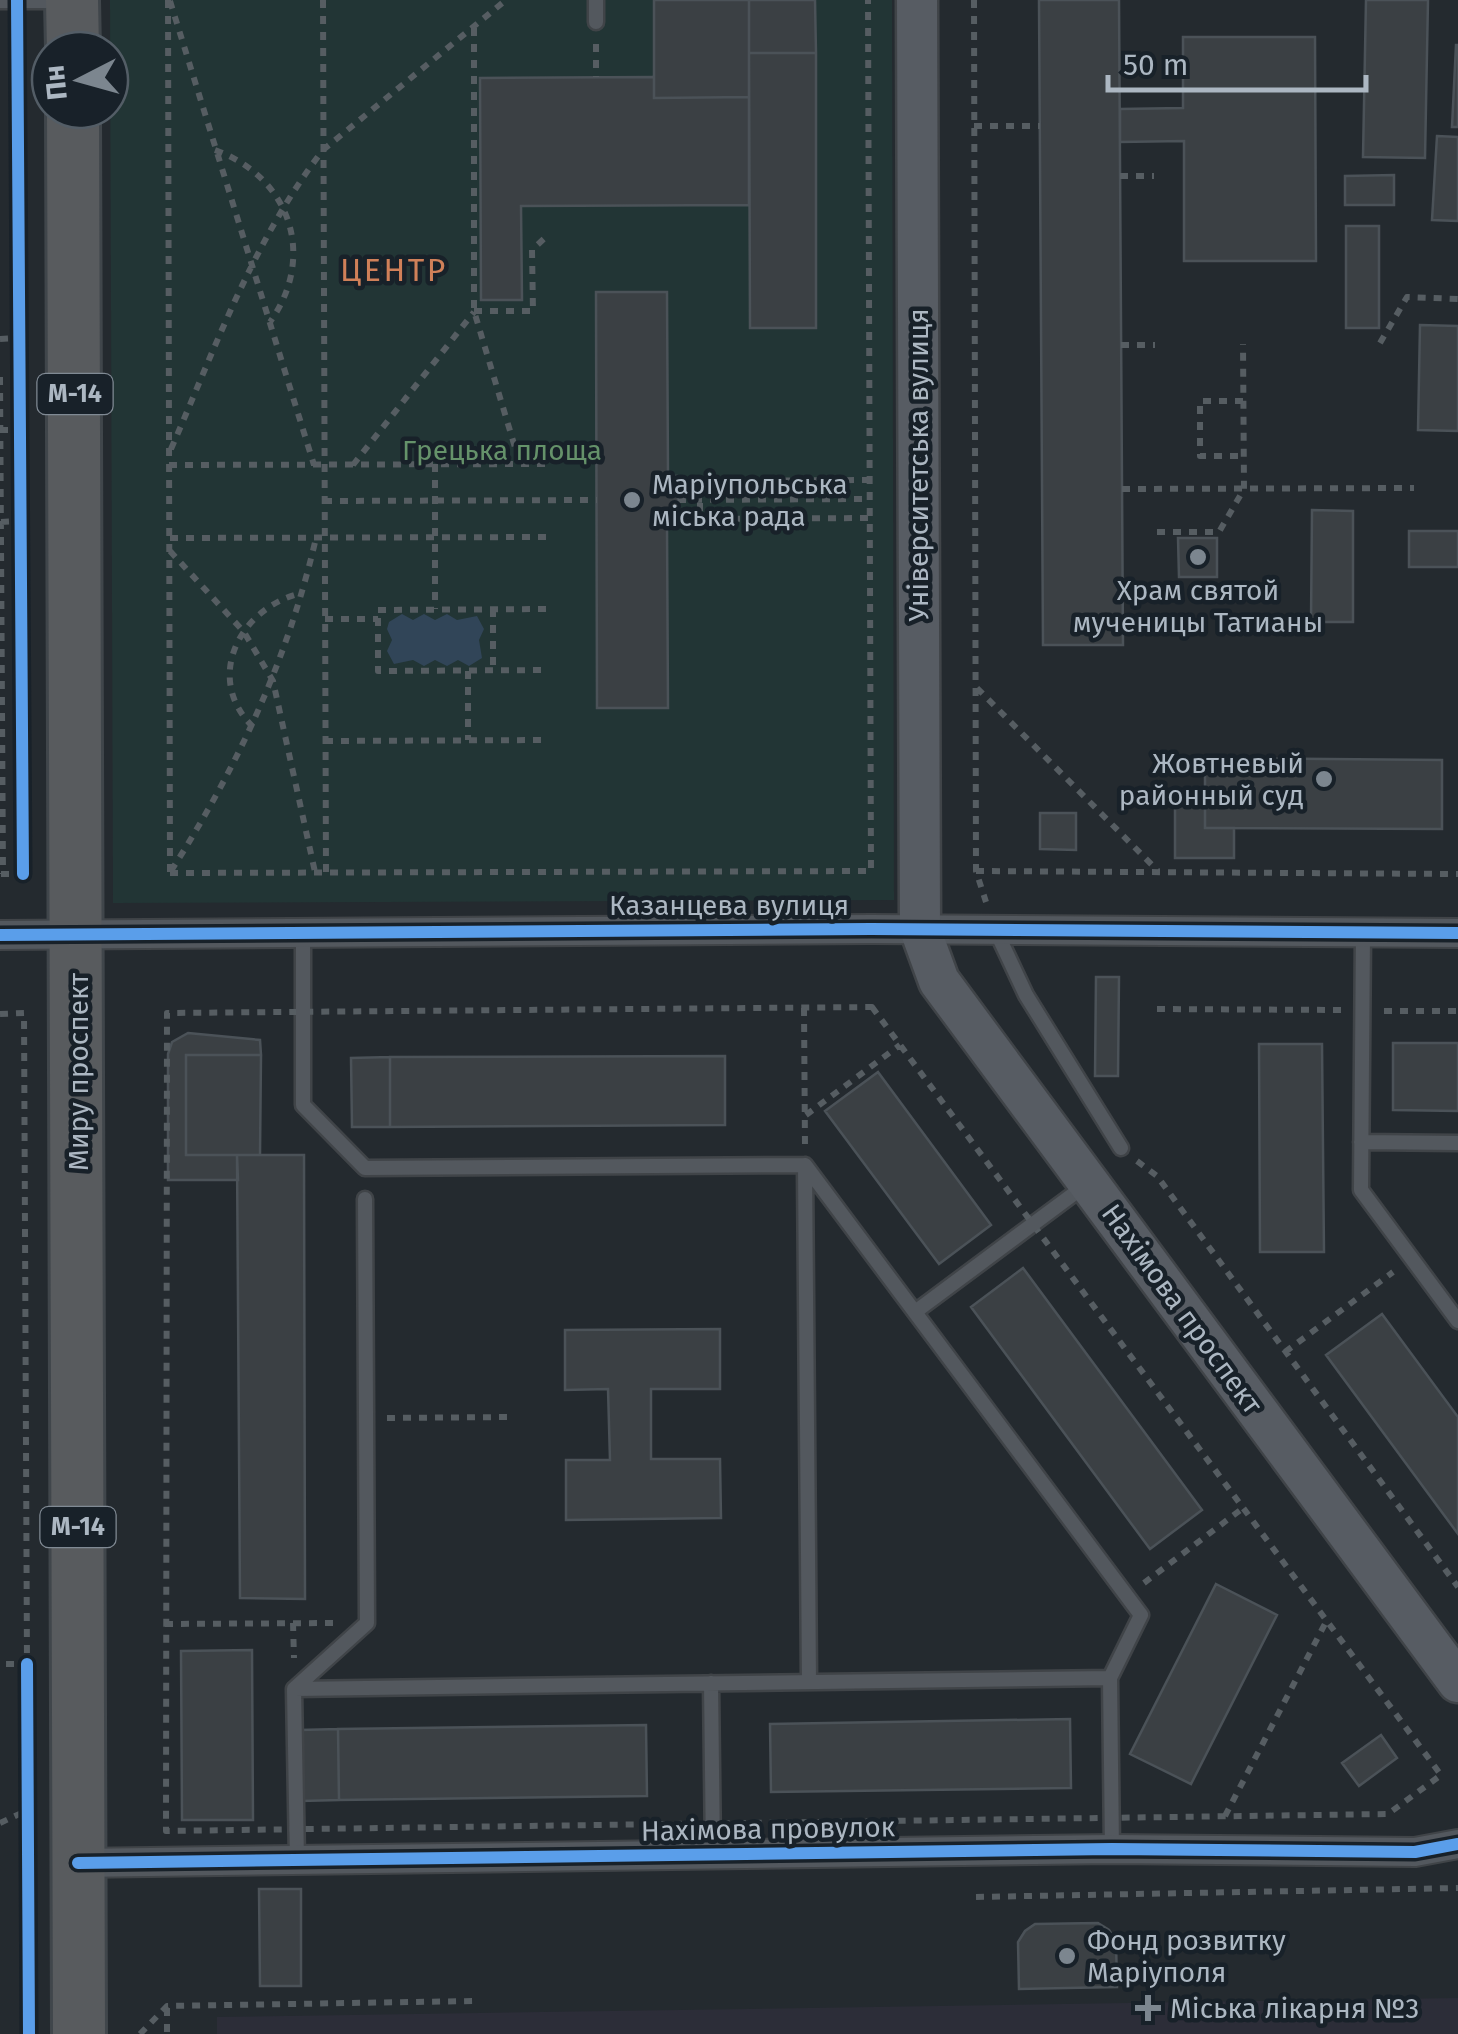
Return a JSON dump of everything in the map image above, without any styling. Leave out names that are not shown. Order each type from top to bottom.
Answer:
[{"type":"highway","points":[[72,0],[73,30]]},
{"type":"highway","name":"Миру проспект","points":[[73,130],[78,2034]]},
{"type":"main road","name":"Університетська вулиця","points":[[917,0],[920,929]]},
{"type":"main road","name":"Нахімова проспект","points":[[920,929],[939,981],[1458,1682]]},
{"type":"street","name":"Казанцева вулиця","points":[[0,936],[920,929],[1458,933]]},
{"type":"street","name":"Нахімова провулок","points":[[78,1863],[1112,1849],[1416,1852],[1458,1844]]},
{"type":"lane","points":[[0,2],[72,0]]},
{"type":"lane","points":[[596,0],[596,22]]},
{"type":"lane","points":[[996,930],[1026,995],[1122,1148]]},
{"type":"lane","points":[[1363,932],[1361,1190],[1458,1321]]},
{"type":"lane","points":[[303,933],[303,1106],[364,1168],[806,1165]]},
{"type":"lane","points":[[1362,1142],[1458,1142]]},
{"type":"lane","points":[[806,1165],[1141,1615],[1110,1678],[1112,1849]]},
{"type":"lane","points":[[806,1165],[809,1682]]},
{"type":"lane","points":[[915,1312],[1089,1183]]},
{"type":"lane","points":[[296,1860],[294,1689],[366,1623],[365,1199]]},
{"type":"lane","points":[[294,1689],[1110,1678]]},
{"type":"lane","points":[[710,1683],[713,1854]]},
{"type":"path","points":[[169,0],[314,465]]},
{"type":"path","points":[[169,0],[170,872]]},
{"type":"path","points":[[322,0],[324,501],[320,538],[325,619],[326,872]]},
{"type":"path","points":[[170,453],[250,267],[284,204],[323,150],[506,0]]},
{"type":"path","points":[[170,872],[871,871],[868,0]]},
{"type":"path","points":[[974,0],[976,871],[1458,874]]},
{"type":"path","points":[[596,22],[596,77]]},
{"type":"path","points":[[474,27],[474,310],[520,464]]},
{"type":"path","points":[[974,126],[1040,126]]},
{"type":"path","points":[[215,150],[255,170],[284,204],[291,224],[294,266],[290,286],[270,323]]},
{"type":"path","points":[[1120,176],[1154,176]]},
{"type":"path","points":[[474,310],[533,311],[532,250],[549,234]]},
{"type":"path","points":[[1380,343],[1406,297],[1458,299]]},
{"type":"path","points":[[353,464],[474,310]]},
{"type":"path","points":[[20,318],[20,357]]},
{"type":"path","points":[[0,338],[20,338]]},
{"type":"path","points":[[1121,345],[1155,344]]},
{"type":"path","points":[[1156,532],[1219,532],[1244,489],[1243,344]]},
{"type":"path","points":[[0,377],[2,874],[23,874],[23,854]]},
{"type":"path","points":[[1244,401],[1200,402],[1200,456],[1244,456]]},
{"type":"path","points":[[20,412],[20,448]]},
{"type":"path","points":[[0,430],[20,430]]},
{"type":"path","points":[[435,464],[435,609]]},
{"type":"path","points":[[169,465],[546,464]]},
{"type":"path","points":[[870,480],[700,481],[700,519],[870,518]]},
{"type":"path","points":[[1122,489],[1414,488]]},
{"type":"path","points":[[678,500],[870,499]]},
{"type":"path","points":[[324,501],[596,500]]},
{"type":"path","points":[[21,503],[21,541]]},
{"type":"path","points":[[0,522],[21,522]]},
{"type":"path","points":[[170,538],[546,537]]},
{"type":"path","points":[[170,872],[253,726],[273,681],[320,538]]},
{"type":"path","points":[[169,550],[244,632],[273,681],[315,872]]},
{"type":"path","points":[[253,726],[234,703],[227,674],[235,644],[267,607],[302,593]]},
{"type":"path","points":[[492,609],[493,670]]},
{"type":"path","points":[[546,609],[378,610],[378,670],[546,670]]},
{"type":"path","points":[[325,619],[378,619]]},
{"type":"path","points":[[468,670],[468,740]]},
{"type":"path","points":[[976,687],[1158,872]]},
{"type":"path","points":[[325,741],[546,740]]},
{"type":"path","points":[[166,1830],[167,1013],[303,1011],[872,1007],[1441,1775],[1388,1814]]},
{"type":"path","points":[[804,1008],[806,1165]]},
{"type":"path","points":[[1157,1009],[1458,1011]]},
{"type":"path","points":[[0,1014],[24,1014],[27,1682]]},
{"type":"path","points":[[805,1116],[900,1045]]},
{"type":"path","points":[[1122,1148],[1156,1176],[1458,1587]]},
{"type":"path","points":[[1285,1352],[1412,1258]]},
{"type":"path","points":[[366,1418],[508,1417]]},
{"type":"path","points":[[1126,1596],[1243,1508]]},
{"type":"path","points":[[1225,1816],[1327,1620]]},
{"type":"path","points":[[165,1624],[366,1623]]},
{"type":"path","points":[[0,1664],[27,1664]]},
{"type":"path","points":[[28,1792],[28,1828]]},
{"type":"path","points":[[0,1823],[28,1810]]},
{"type":"path","points":[[976,1897],[1458,1888]]},
{"type":"path","points":[[140,2034],[167,2006],[474,2001]]},
{"type":"path","points":[[167,2006],[167,2034]]},
{"type":"shaded area","name":"Міська лікарня №3","points":[[1458,1998],[1458,2034],[217,2034],[217,2017]]},
{"type":"green space","name":"Грецька площа","points":[[110,0],[892,0],[894,900],[113,903],[110,130],[130,130],[130,30],[110,30]]},
{"type":"water","points":[[402,614],[413,620],[424,614],[435,620],[447,614],[457,620],[477,616],[484,629],[479,640],[482,658],[469,666],[458,660],[447,666],[435,660],[424,666],[413,660],[394,664],[387,651],[392,640],[387,629],[389,622]]},
{"type":"building","points":[[654,0],[749,0],[749,97],[654,98]]},
{"type":"building","points":[[749,0],[815,0],[816,53],[749,53]]},
{"type":"building","points":[[1039,0],[1119,0],[1123,645],[1043,645]]},
{"type":"building","points":[[1366,0],[1428,0],[1425,158],[1363,157]]},
{"type":"building","points":[[1183,37],[1315,37],[1316,261],[1184,261],[1184,141],[1120,142],[1120,109],[1183,108]]},
{"type":"building","points":[[1456,45],[1458,127],[1452,127]]},
{"type":"building","points":[[749,53],[816,53],[816,328],[750,328]]},
{"type":"building","points":[[654,77],[654,98],[749,97],[749,205],[521,206],[522,300],[481,300],[480,78]]},
{"type":"building","points":[[1437,136],[1458,137],[1458,221],[1432,220]]},
{"type":"building","points":[[1394,175],[1394,205],[1345,205],[1345,176]]},
{"type":"building","points":[[1346,226],[1379,226],[1379,328],[1346,328]]},
{"type":"building","points":[[596,292],[667,292],[668,476],[677,476],[678,500],[677,524],[667,524],[668,708],[597,708]]},
{"type":"building","points":[[1420,325],[1458,326],[1458,431],[1418,430]]},
{"type":"building","points":[[1312,510],[1353,511],[1353,622],[1311,622]]},
{"type":"building","points":[[1409,531],[1458,531],[1458,567],[1409,567]]},
{"type":"building","name":"Храм святой мученицы Татианы","points":[[1178,538],[1217,538],[1217,577],[1179,577]]},
{"type":"building","name":"Жовтневый районный суд","points":[[1205,758],[1442,760],[1442,829],[1205,828]]},
{"type":"building","points":[[1175,798],[1205,798],[1205,828],[1234,828],[1234,858],[1175,858]]},
{"type":"building","points":[[1040,813],[1076,813],[1076,850],[1040,849]]},
{"type":"building","points":[[1096,977],[1119,977],[1118,1076],[1095,1076]]},
{"type":"building","points":[[188,1033],[260,1040],[261,1055],[186,1055],[186,1155],[237,1155],[238,1180],[168,1180],[168,1054],[172,1042]]},
{"type":"building","points":[[1393,1043],[1458,1043],[1458,1111],[1393,1110]]},
{"type":"building","points":[[1259,1044],[1322,1044],[1324,1252],[1260,1252]]},
{"type":"building","points":[[186,1055],[261,1055],[260,1155],[186,1155]]},
{"type":"building","points":[[725,1056],[725,1125],[390,1127],[390,1057]]},
{"type":"building","points":[[390,1057],[390,1127],[352,1127],[351,1058]]},
{"type":"building","points":[[878,1072],[991,1225],[939,1264],[825,1111]]},
{"type":"building","points":[[237,1155],[304,1155],[305,1599],[240,1598]]},
{"type":"building","points":[[1023,1268],[1202,1510],[1150,1549],[971,1307]]},
{"type":"building","points":[[1382,1314],[1458,1417],[1458,1534],[1326,1355]]},
{"type":"building","points":[[720,1329],[720,1389],[651,1389],[651,1459],[720,1459],[721,1518],[566,1520],[566,1460],[610,1460],[608,1389],[565,1390],[565,1330]]},
{"type":"building","points":[[1216,1584],[1277,1615],[1191,1784],[1130,1754]]},
{"type":"building","points":[[252,1650],[253,1820],[182,1820],[181,1651]]},
{"type":"building","points":[[1070,1719],[1071,1788],[771,1792],[770,1724]]},
{"type":"building","points":[[646,1725],[647,1796],[339,1800],[338,1729]]},
{"type":"building","points":[[338,1729],[339,1800],[301,1801],[300,1730]]},
{"type":"building","points":[[1381,1735],[1397,1758],[1359,1786],[1342,1763]]},
{"type":"building","points":[[259,1889],[301,1889],[301,1986],[260,1986]]},
{"type":"building","points":[[1098,1923],[1116,1941],[1117,1987],[1019,1989],[1018,1942],[1025,1931],[1035,1924]]},
{"type":"cycle path","points":[[17,0],[23,874]]},
{"type":"cycle path","points":[[0,935],[871,929],[1458,933]]},
{"type":"cycle path","points":[[27,1664],[29,2034]]},
{"type":"cycle path","points":[[78,1863],[1112,1849],[1415,1852],[1458,1844]]},
{"type":"place","name":"Маріупольська міська рада","points":[[632,500]]},
{"type":"place","name":"Храм святой мученицы Татианы","points":[[1198,557]]},
{"type":"place","name":"Жовтневый районный суд","points":[[1324,779]]},
{"type":"place","name":"Фонд розвитку Маріуполя","points":[[1067,1956]]},
{"type":"place","name":"Міська лікарня №3","points":[[1148,2008]]},
{"type":"district","name":"ЦЕНТР","points":[[394,270]]}]
